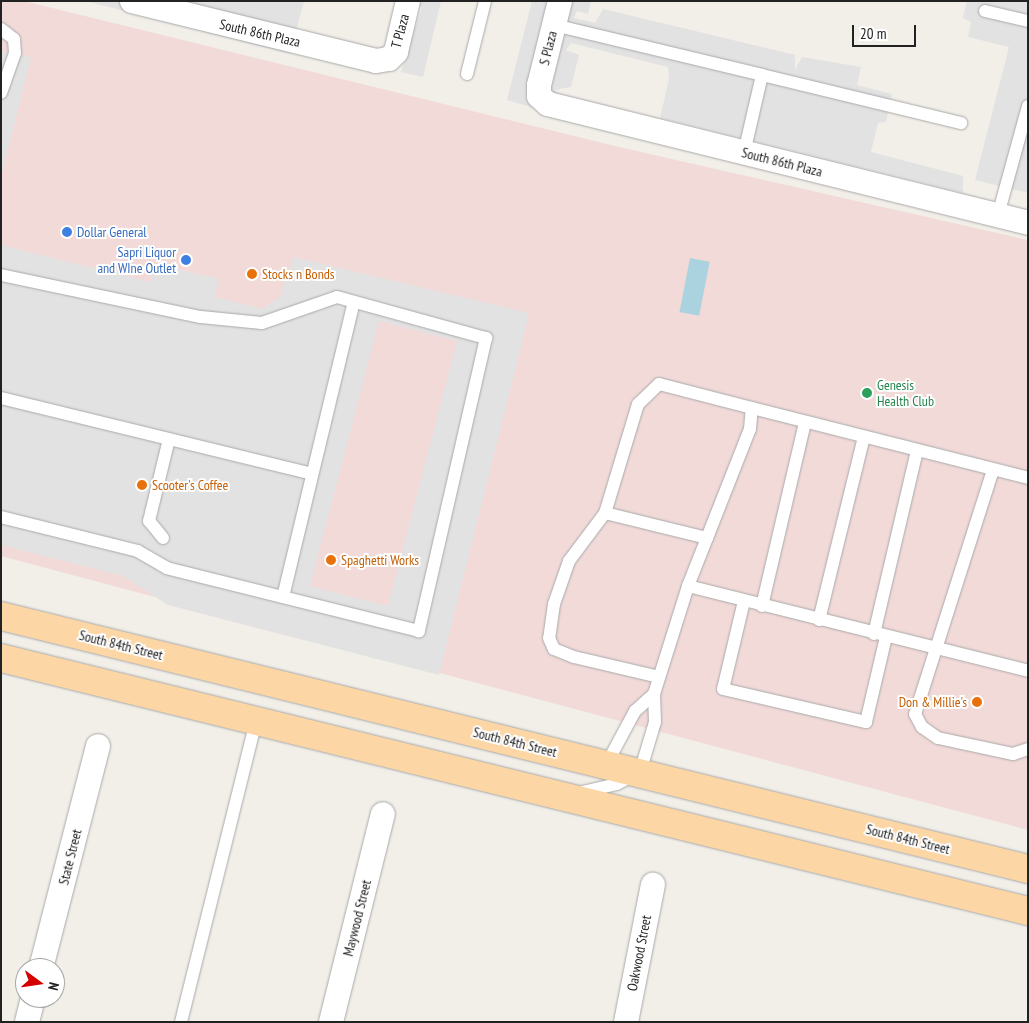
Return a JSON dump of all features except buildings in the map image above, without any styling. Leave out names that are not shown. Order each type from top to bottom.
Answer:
[{"type":"main road","name":"South 84th Street","points":[[1,616],[1028,869]]},
{"type":"main road","points":[[1,658],[1028,911]]},
{"type":"street","name":"South 86th Plaza","points":[[132,1],[193,9],[376,61],[390,59]]},
{"type":"street","name":"T Plaza","points":[[390,59],[396,52],[408,1]]},
{"type":"street","name":"S Plaza","points":[[539,96],[560,1]]},
{"type":"street","name":"South 86th Plaza","points":[[539,96],[548,104],[1028,223]]},
{"type":"street","name":"State Street","points":[[44,958],[98,746]]},
{"type":"street","name":"Maywood Street","points":[[330,1022],[383,814]]},
{"type":"street","name":"Oakwood Street","points":[[626,1022],[652,885]]},
{"type":"street","points":[[27,1022],[30,1008]]},
{"type":"lane","points":[[467,74],[484,1]]},
{"type":"lane","points":[[986,11],[1028,21]]},
{"type":"lane","points":[[554,25],[961,123]]},
{"type":"lane","points":[[1,28],[14,39],[15,53],[1,93]]},
{"type":"lane","points":[[744,153],[762,75]]},
{"type":"lane","points":[[998,215],[1028,106]]},
{"type":"lane","points":[[1,275],[201,317],[262,323],[337,297],[486,338],[419,631],[167,568],[138,551],[1,517]]},
{"type":"lane","points":[[283,597],[354,302]]},
{"type":"lane","points":[[659,677],[574,657],[554,649],[549,638],[554,604],[569,561],[605,513],[638,404],[659,384],[1028,478]]},
{"type":"lane","points":[[1,398],[312,474]]},
{"type":"lane","points":[[561,796],[605,788],[640,772],[655,722],[654,694],[659,677],[688,586],[750,429],[752,408]]},
{"type":"lane","points":[[762,606],[805,422]]},
{"type":"lane","points":[[819,620],[864,437]]},
{"type":"lane","points":[[163,538],[149,521],[169,439]]},
{"type":"lane","points":[[744,601],[723,689],[866,722],[880,636],[917,450]]},
{"type":"lane","points":[[993,470],[932,649],[914,714],[922,727],[938,738],[1013,754],[1028,749]]},
{"type":"lane","points":[[605,513],[707,538]]},
{"type":"lane","points":[[688,586],[880,636],[1028,671]]},
{"type":"lane","points":[[606,765],[635,712],[654,694]]},
{"type":"lane","points":[[181,1022],[256,722]]},
{"type":"shaded area","points":[[1,1],[24,1],[619,147],[1028,240],[1028,830],[1,556]]},
{"type":"shaded area","points":[[86,1],[304,1],[290,54]]},
{"type":"shaded area","points":[[390,1],[441,1],[423,77],[401,72],[422,7]]},
{"type":"shaded area","points":[[532,1],[591,1],[588,14],[577,11],[574,18],[595,23],[603,9],[795,55],[795,70],[802,57],[861,67],[857,85],[892,94],[886,122],[878,123],[871,152],[963,176],[963,193],[660,118],[669,79],[668,67],[571,43],[566,50],[579,55],[571,87],[554,90],[561,95],[537,109],[507,100]]},
{"type":"shaded area","points":[[967,1],[1028,1],[1028,193],[975,180],[1009,47],[968,37],[971,22],[963,18]]},
{"type":"shaded area","points":[[1,51],[31,57],[1,177]]},
{"type":"shaded area","points":[[1,245],[150,282],[155,264],[219,279],[215,297],[262,309],[280,297],[293,257],[529,313],[439,675],[168,605],[123,576],[1,545]],"holes":[[[379,321],[457,341],[388,606],[310,586]]]},
{"type":"water","points":[[690,258],[710,262],[699,316],[680,312]]},
{"type":"place","name":"Dollar General","points":[[67,232]]},
{"type":"place","name":"Sapri Liquor and WIne Outlet","points":[[186,260]]},
{"type":"place","name":"Stocks n Bonds","points":[[252,274]]},
{"type":"place","name":"Genesis Health Club","points":[[867,393]]},
{"type":"place","name":"Scooter's Coffee","points":[[142,485]]},
{"type":"place","name":"Spaghetti Works","points":[[331,560]]},
{"type":"place","name":"Don & Millie's","points":[[977,702]]}]
